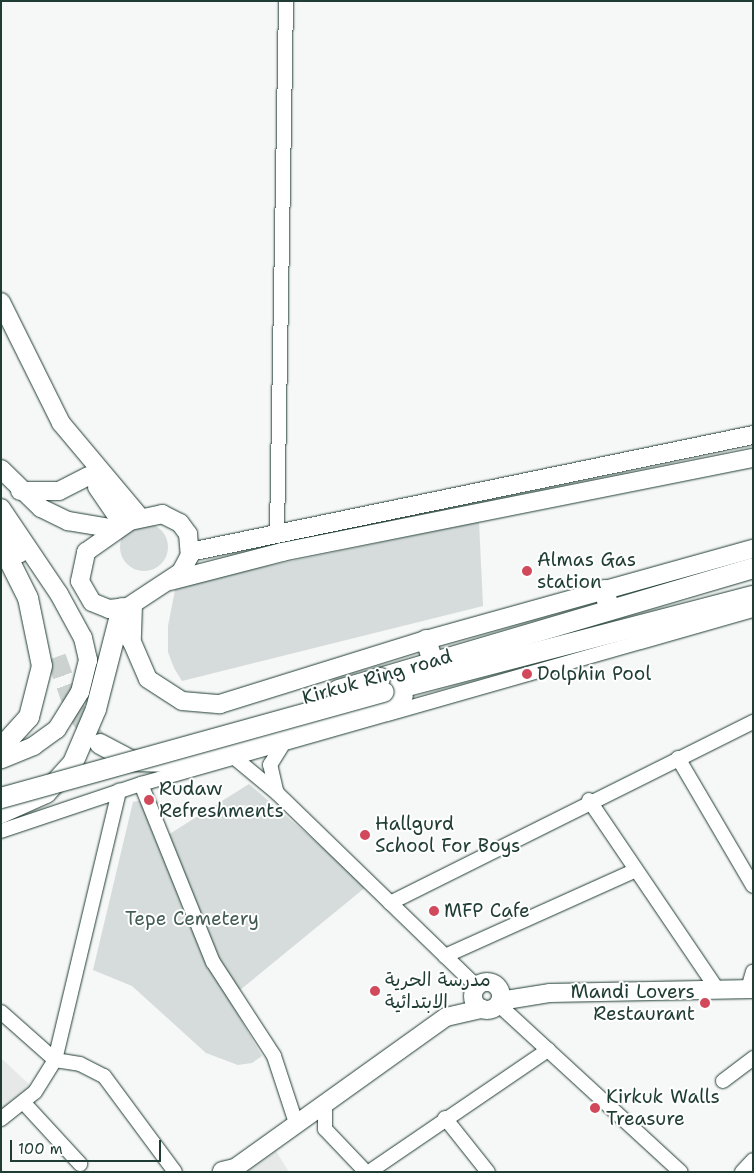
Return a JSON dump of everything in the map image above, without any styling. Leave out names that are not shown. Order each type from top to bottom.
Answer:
[{"type":"highway","points":[[1,525],[37,589],[56,657]]},
{"type":"highway","points":[[1,544],[28,598],[42,666],[29,717],[1,748]]},
{"type":"highway","name":"Kirkuk Ring road","points":[[1,798],[382,685],[433,661],[607,599],[753,568]]},
{"type":"highway","name":"Kirkuk Ring road","points":[[1,784],[382,685],[419,682],[753,596]]},
{"type":"highway","points":[[1,813],[46,792],[73,763],[96,709],[127,606]]},
{"type":"highway","points":[[426,640],[433,661]]},
{"type":"highway","points":[[100,744],[132,761],[182,761],[393,701],[419,682]]},
{"type":"main road","points":[[1,302],[27,369],[88,476],[120,527]]},
{"type":"main road","points":[[1,328],[76,444],[140,517]]},
{"type":"main road","points":[[190,552],[753,435]]},
{"type":"main road","points":[[170,581],[282,552],[753,458]]},
{"type":"main road","points":[[1,469],[20,491],[68,521],[120,527]]},
{"type":"main road","points":[[20,491],[59,491],[88,476]]},
{"type":"main road","points":[[1,508],[59,594],[87,649],[85,682],[57,728],[34,746],[1,759]]},
{"type":"main road","points":[[162,514],[175,518],[188,534],[190,552],[184,567],[170,581],[127,606],[92,602],[80,580],[86,552],[120,527],[140,517],[162,514]]},
{"type":"main road","points":[[277,533],[282,552]]},
{"type":"main road","points":[[127,606],[132,642],[148,679],[182,701],[201,704],[239,699],[426,640],[607,599],[753,549]]},
{"type":"main road","points":[[59,594],[80,580]]},
{"type":"main road","points":[[222,1171],[294,1117],[374,1067],[446,1018],[475,989],[486,982],[494,1000]]},
{"type":"main road","points":[[475,989],[474,1002],[550,993],[717,989],[751,983]]},
{"type":"main road","points":[[446,1018],[494,1000]]},
{"type":"main road","points":[[222,1171],[235,1168],[326,1106],[374,1067]]},
{"type":"street","points":[[277,533],[286,1]]},
{"type":"street","points":[[1,831],[141,784],[282,746],[753,610]]},
{"type":"street","points":[[390,903],[589,800],[753,722]]},
{"type":"street","points":[[277,793],[269,770],[282,746]]},
{"type":"street","points":[[235,758],[277,793],[445,956],[475,989]]},
{"type":"street","points":[[678,758],[753,886]]},
{"type":"street","points":[[141,784],[212,962],[274,1056],[294,1117]]},
{"type":"street","points":[[1,1119],[24,1103],[55,1060],[119,791]]},
{"type":"street","points":[[589,800],[717,989]]},
{"type":"street","points":[[445,956],[636,870]]},
{"type":"street","points":[[494,1000],[681,1172]]},
{"type":"street","points":[[1,1012],[55,1060],[86,1066],[109,1080],[175,1172]]},
{"type":"street","points":[[326,1106],[325,1129],[367,1172],[548,1050]]},
{"type":"street","points":[[723,1081],[753,1058]]},
{"type":"street","points":[[24,1103],[80,1164]]},
{"type":"street","points":[[445,1118],[488,1172]]},
{"type":"shaded area","points":[[1,1058],[32,1087],[1,1110]]},
{"type":"shaded area","points":[[276,1151],[289,1172],[245,1172]]},
{"type":"green space","points":[[479,522],[483,606],[182,681],[174,668],[168,652],[168,626],[176,585]]},
{"type":"green space","points":[[144,523],[153,525],[161,530],[166,538],[168,547],[166,556],[161,564],[153,569],[144,571],[135,569],[127,564],[122,556],[120,547],[122,538],[127,530],[135,525]]},
{"type":"green space","name":"Tepe Cemetery","points":[[249,784],[367,886],[229,999],[262,1056],[252,1063],[238,1065],[206,1053],[132,986],[93,970],[133,802],[143,800],[160,840]]},
{"type":"tunnel","points":[[56,657],[75,710],[97,742]]},
{"type":"place","name":"Almas Gas station","points":[[527,571]]},
{"type":"place","name":"Dolphin Pool","points":[[527,674]]},
{"type":"place","name":"Rudaw Refreshments","points":[[149,800]]},
{"type":"place","name":"Hallgurd School For Boys","points":[[365,835]]},
{"type":"place","name":"MFP Cafe","points":[[434,911]]},
{"type":"place","name":"مدرسة الحرية الابتدائية","points":[[375,991]]},
{"type":"place","name":"Mandi Lovers Restaurant","points":[[705,1003]]},
{"type":"place","name":"Kirkuk Walls Treasure","points":[[595,1108]]}]
